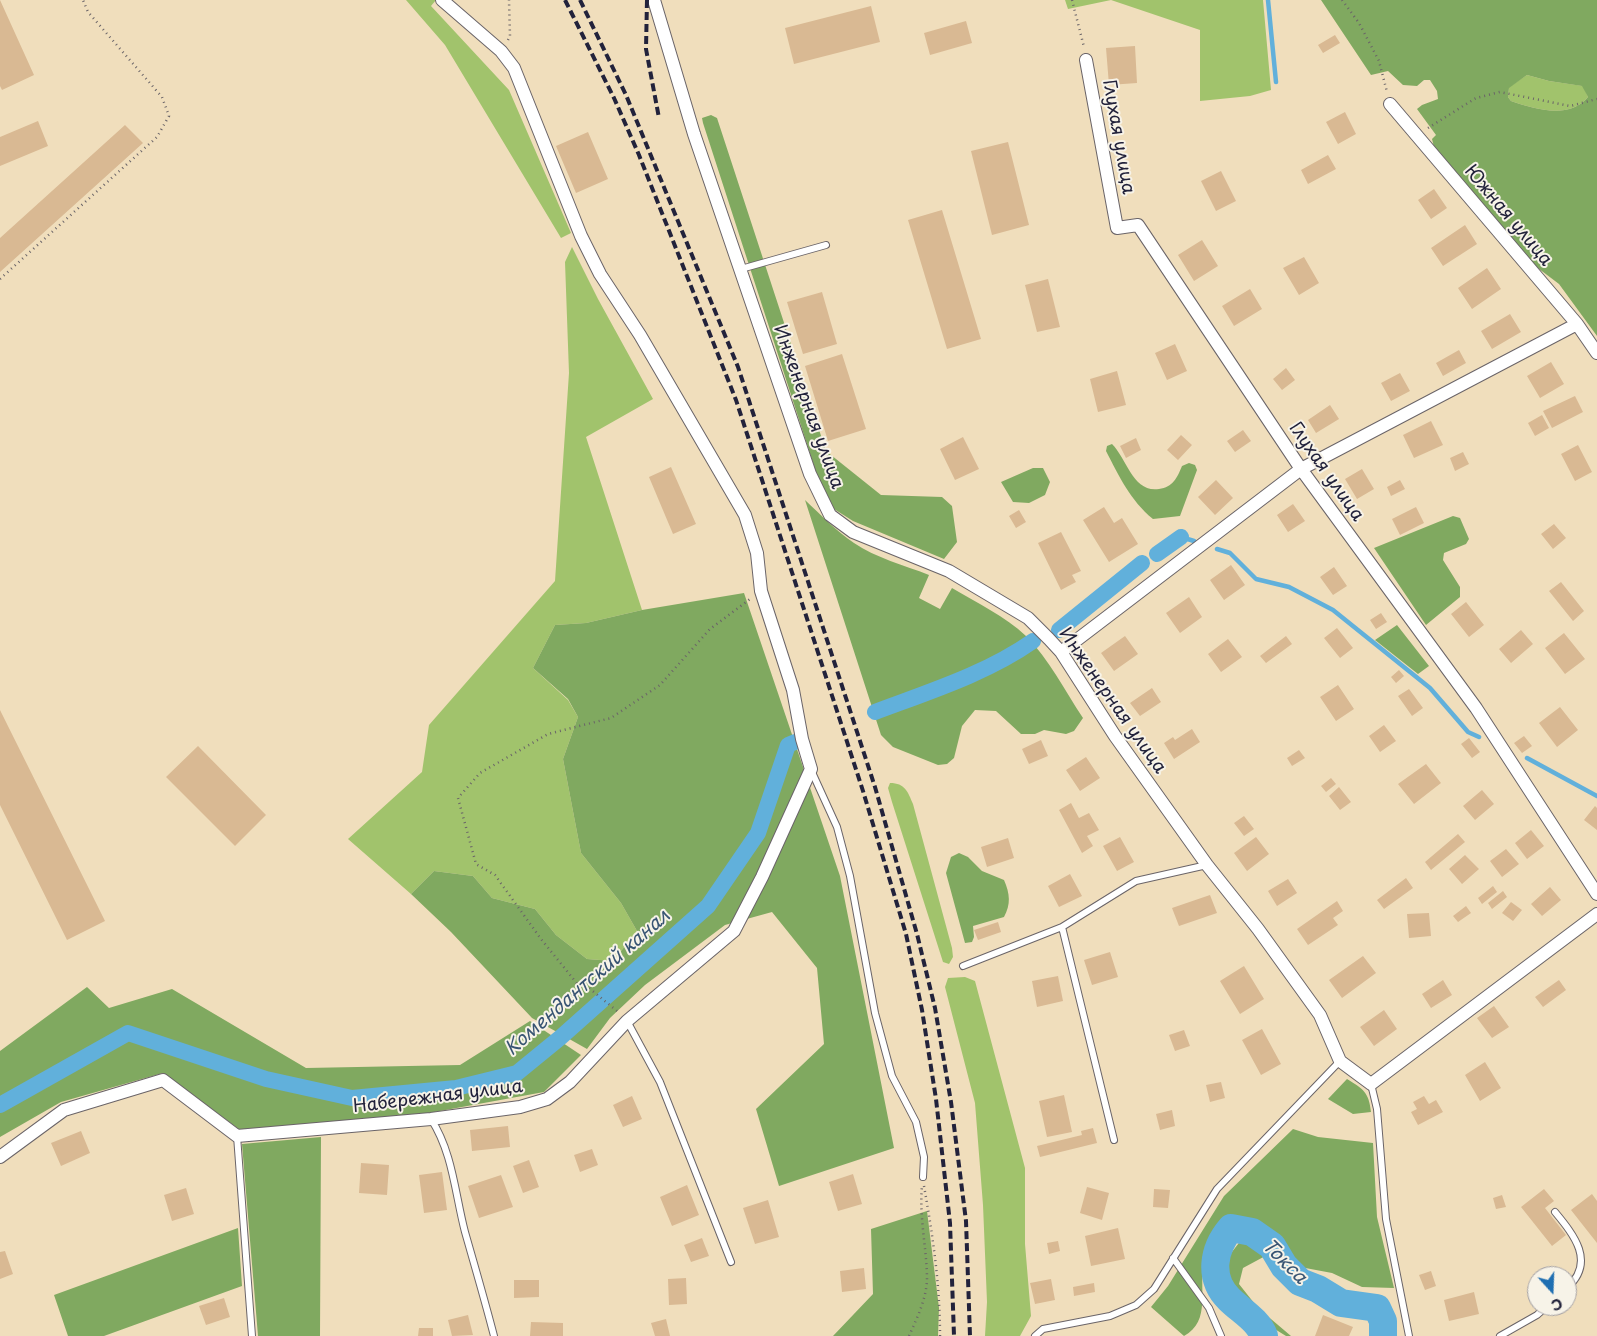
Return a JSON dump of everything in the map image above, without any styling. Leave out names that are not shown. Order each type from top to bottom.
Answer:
[{"type":"street","points":[[442,0],[501,51],[514,68],[581,236],[600,274],[640,334],[745,515],[757,553],[761,591],[793,690],[802,739],[811,769]]},
{"type":"street","name":"Инженерная улица","points":[[654,0],[694,134],[810,474],[830,515],[853,532],[949,571],[1028,618],[1061,652],[1115,736],[1320,1015],[1340,1061],[1371,1084]]},
{"type":"street","name":"Глухая улица","points":[[1086,60],[1118,228],[1138,225],[1301,469],[1476,708],[1597,894]]},
{"type":"street","name":"Южная улица","points":[[1390,104],[1577,324],[1597,353]]},
{"type":"street","points":[[1061,652],[1301,469],[1577,324]]},
{"type":"street","name":"Набережная улица","points":[[237,1136],[431,1119],[520,1107],[548,1099],[570,1082],[627,1020],[734,931],[762,877],[811,769]]},
{"type":"street","points":[[1371,1084],[1597,914]]},
{"type":"street","points":[[0,1157],[64,1110],[163,1080],[237,1136]]},
{"type":"lane","points":[[741,269],[826,245]]},
{"type":"lane","points":[[811,769],[839,836],[850,876],[875,1013],[892,1076],[916,1122],[924,1157],[923,1177]]},
{"type":"lane","points":[[963,966],[1062,926],[1136,881],[1208,865]]},
{"type":"lane","points":[[1062,926],[1114,1140]]},
{"type":"lane","points":[[627,1020],[660,1082],[731,1262]]},
{"type":"lane","points":[[1035,1336],[1043,1329],[1110,1316],[1136,1305],[1154,1288],[1217,1189],[1340,1061]]},
{"type":"lane","points":[[1371,1084],[1377,1109],[1386,1219],[1409,1336]]},
{"type":"lane","points":[[431,1119],[441,1135],[447,1153],[465,1232],[494,1336]]},
{"type":"lane","points":[[237,1136],[252,1336]]},
{"type":"lane","points":[[1555,1212],[1574,1236],[1582,1258],[1577,1274]]},
{"type":"lane","points":[[1173,1258],[1209,1308],[1221,1336]]},
{"type":"lane","points":[[1500,1336],[1536,1316]]},
{"type":"path","points":[[0,279],[157,137],[169,116],[162,97],[88,12],[83,0]]},
{"type":"path","points":[[501,51],[510,36],[509,0]]},
{"type":"path","points":[[1072,0],[1086,60]]},
{"type":"path","points":[[1342,0],[1359,24],[1379,61],[1390,104]]},
{"type":"path","points":[[1417,136],[1476,98],[1500,92],[1570,106],[1597,99]]},
{"type":"path","points":[[627,1020],[610,1002],[589,988],[579,986],[541,940],[495,875],[476,864],[458,798],[480,773],[548,734],[611,718],[660,685],[710,629],[761,591]]},
{"type":"path","points":[[909,1336],[923,1304],[927,1281],[920,1206],[923,1177]]},
{"type":"path","points":[[923,1177],[936,1260],[940,1336]]},
{"type":"green space","points":[[406,0],[436,0],[431,6],[509,90],[571,233],[561,238],[445,45]]},
{"type":"green space","points":[[1065,0],[1111,0],[1068,9]]},
{"type":"green space","points":[[1111,0],[1263,0],[1271,90],[1250,96],[1200,101],[1200,30]]},
{"type":"green space","points":[[1321,0],[1597,0],[1597,336],[1559,284],[1514,250],[1434,147],[1432,139],[1436,135],[1417,109],[1438,99],[1437,91],[1430,80],[1424,80],[1417,86],[1403,85],[1388,71],[1371,75]],"holes":[[[1527,75],[1549,81],[1582,86],[1588,97],[1580,104],[1571,108],[1551,111],[1520,104],[1511,101],[1508,97],[1509,88]]]},
{"type":"green space","points":[[1527,75],[1549,81],[1583,86],[1588,97],[1580,104],[1571,108],[1551,111],[1511,101],[1508,97],[1509,87]]},
{"type":"green space","points":[[711,115],[717,118],[826,451],[881,495],[942,497],[952,506],[957,542],[944,559],[853,521],[834,509],[816,472],[703,123],[702,118]]},
{"type":"green space","points":[[572,247],[598,299],[653,399],[586,437],[642,610],[586,623],[555,625],[533,668],[568,700],[578,717],[563,759],[581,853],[621,903],[637,931],[613,961],[587,959],[556,935],[535,909],[492,898],[473,876],[434,871],[411,894],[348,839],[422,772],[429,725],[555,581],[569,373],[565,262]]},
{"type":"green space","points":[[1112,444],[1131,474],[1143,486],[1150,489],[1168,486],[1176,478],[1182,466],[1189,463],[1195,465],[1197,470],[1180,516],[1153,519],[1145,512],[1126,487],[1106,451],[1107,446]]},
{"type":"green space","points":[[1033,468],[1043,468],[1050,482],[1045,495],[1029,503],[1013,502],[1001,482]]},
{"type":"green space","points":[[805,500],[854,543],[881,557],[929,575],[919,598],[940,609],[952,588],[1000,616],[1018,629],[1042,655],[1083,718],[1074,731],[1066,734],[1044,730],[1035,734],[1021,734],[996,711],[975,710],[962,726],[954,758],[947,764],[938,765],[893,747],[881,735]]},
{"type":"green space","points":[[1453,516],[1460,518],[1469,539],[1466,544],[1444,553],[1443,560],[1460,587],[1460,597],[1426,625],[1374,548]]},
{"type":"green space","points":[[744,593],[840,876],[894,1148],[779,1186],[756,1109],[824,1044],[817,968],[772,912],[725,925],[645,985],[610,1018],[587,1049],[532,1018],[451,932],[411,894],[434,871],[473,876],[492,898],[535,909],[556,935],[587,959],[613,961],[637,931],[621,903],[581,853],[563,759],[578,717],[568,699],[533,668],[555,625],[586,623],[642,610]]},
{"type":"green space","points":[[1397,625],[1429,666],[1418,674],[1375,640]]},
{"type":"green space","points":[[890,783],[903,786],[913,804],[952,948],[953,957],[949,964],[943,962],[892,802],[888,788]]},
{"type":"green space","points":[[959,853],[968,857],[982,871],[1004,880],[1009,899],[1004,917],[973,926],[974,937],[972,942],[965,943],[946,873],[951,857]]},
{"type":"green space","points":[[965,977],[975,981],[1025,1168],[1025,1244],[1031,1316],[1020,1336],[985,1336],[987,1302],[983,1205],[975,1103],[945,987],[948,978]]},
{"type":"green space","points":[[87,987],[109,1008],[172,989],[306,1068],[460,1065],[530,1021],[581,1055],[544,1092],[429,1113],[240,1130],[163,1073],[61,1102],[0,1137],[0,1051]]},
{"type":"green space","points":[[1347,1079],[1367,1095],[1371,1112],[1353,1114],[1328,1099]]},
{"type":"green space","points":[[1293,1129],[1318,1137],[1373,1143],[1377,1217],[1394,1288],[1362,1287],[1332,1273],[1300,1267],[1278,1242],[1253,1228],[1231,1224],[1208,1252],[1204,1262],[1201,1313],[1193,1330],[1184,1336],[1151,1307],[1168,1286],[1224,1196]]},
{"type":"green space","points":[[321,1137],[320,1336],[258,1336],[242,1144]]},
{"type":"green space","points":[[927,1211],[939,1308],[938,1336],[833,1336],[873,1294],[871,1229]]},
{"type":"green space","points":[[238,1228],[242,1286],[104,1336],[68,1336],[54,1295]]},
{"type":"green space","points":[[1254,1238],[1269,1254],[1243,1268],[1239,1284],[1258,1308],[1291,1336],[1286,1336],[1265,1323],[1229,1288],[1224,1270],[1228,1257],[1242,1239]]},
{"type":"building","points":[[0,0],[34,75],[2,90],[0,86]]},
{"type":"building","points":[[871,6],[880,42],[794,64],[785,28]]},
{"type":"building","points":[[966,21],[972,43],[930,55],[924,33]]},
{"type":"building","points":[[1335,35],[1340,43],[1323,53],[1318,45]]},
{"type":"building","points":[[1135,46],[1137,83],[1109,85],[1106,48]]},
{"type":"building","points":[[1345,112],[1356,134],[1338,144],[1326,122]]},
{"type":"building","points":[[38,121],[48,146],[0,166],[0,137]]},
{"type":"building","points":[[125,125],[143,143],[0,272],[0,238]]},
{"type":"building","points":[[588,132],[608,179],[576,193],[556,146]]},
{"type":"building","points":[[1008,142],[1029,225],[992,235],[971,151]]},
{"type":"building","points":[[1328,155],[1336,169],[1308,184],[1301,170]]},
{"type":"building","points":[[1221,171],[1236,201],[1216,211],[1201,181]]},
{"type":"building","points":[[1434,189],[1447,208],[1431,219],[1418,200]]},
{"type":"building","points":[[942,210],[981,339],[947,349],[908,220]]},
{"type":"building","points":[[1465,225],[1477,244],[1443,266],[1431,248]]},
{"type":"building","points":[[1202,240],[1218,266],[1194,281],[1178,255]]},
{"type":"building","points":[[1304,257],[1319,283],[1299,295],[1283,268]]},
{"type":"building","points":[[1487,268],[1501,289],[1472,309],[1458,288]]},
{"type":"building","points":[[1048,279],[1060,327],[1037,332],[1025,285]]},
{"type":"building","points":[[1250,289],[1262,309],[1234,326],[1222,306]]},
{"type":"building","points":[[822,292],[837,344],[803,354],[787,302]]},
{"type":"building","points":[[1510,314],[1521,332],[1492,349],[1481,331]]},
{"type":"building","points":[[1175,344],[1187,371],[1167,380],[1155,353]]},
{"type":"building","points":[[1459,350],[1466,363],[1443,376],[1436,363]]},
{"type":"building","points":[[842,354],[866,429],[828,441],[805,366]]},
{"type":"building","points":[[1551,362],[1564,384],[1540,398],[1527,376]]},
{"type":"building","points":[[1286,368],[1295,380],[1282,390],[1273,379]]},
{"type":"building","points":[[1117,371],[1126,405],[1098,412],[1090,379]]},
{"type":"building","points":[[1400,373],[1410,391],[1391,401],[1381,383]]},
{"type":"building","points":[[1575,396],[1583,412],[1552,428],[1543,411]]},
{"type":"building","points":[[1330,405],[1339,419],[1316,433],[1308,420]]},
{"type":"building","points":[[1542,415],[1549,428],[1535,436],[1528,423]]},
{"type":"building","points":[[1431,421],[1443,445],[1414,458],[1403,435]]},
{"type":"building","points":[[1243,430],[1251,441],[1235,452],[1227,441]]},
{"type":"building","points":[[1181,435],[1192,445],[1178,460],[1167,450]]},
{"type":"building","points":[[963,437],[979,469],[955,480],[940,449]]},
{"type":"building","points":[[1136,438],[1141,450],[1126,458],[1120,446]]},
{"type":"building","points":[[1578,445],[1592,472],[1575,481],[1561,454]]},
{"type":"building","points":[[1463,452],[1469,464],[1455,471],[1450,458]]},
{"type":"building","points":[[671,467],[696,524],[673,534],[649,477]]},
{"type":"building","points":[[1362,469],[1374,489],[1357,499],[1345,479]]},
{"type":"building","points":[[1216,480],[1233,498],[1215,515],[1198,497]]},
{"type":"building","points":[[1400,480],[1405,489],[1391,496],[1387,487]]},
{"type":"building","points":[[1293,504],[1305,521],[1288,532],[1277,515]]},
{"type":"building","points":[[1104,507],[1114,523],[1122,518],[1138,544],[1109,562],[1083,520]]},
{"type":"building","points":[[1416,507],[1424,523],[1400,535],[1392,519]]},
{"type":"building","points":[[1019,510],[1026,522],[1016,528],[1009,516]]},
{"type":"building","points":[[1554,524],[1566,538],[1553,549],[1541,534]]},
{"type":"building","points":[[1061,532],[1081,571],[1072,575],[1076,582],[1061,590],[1038,543]]},
{"type":"building","points":[[1231,565],[1245,585],[1224,600],[1210,580]]},
{"type":"building","points":[[1334,567],[1347,586],[1333,595],[1320,577]]},
{"type":"building","points":[[1561,582],[1584,611],[1573,621],[1549,591]]},
{"type":"building","points":[[1189,597],[1202,617],[1180,633],[1166,613]]},
{"type":"building","points":[[1466,602],[1484,625],[1469,637],[1451,614]]},
{"type":"building","points":[[1381,613],[1387,622],[1376,629],[1370,620]]},
{"type":"building","points":[[1337,628],[1353,648],[1340,658],[1324,638]]},
{"type":"building","points":[[1521,630],[1533,644],[1511,663],[1499,649]]},
{"type":"building","points":[[1564,633],[1585,659],[1565,674],[1545,648]]},
{"type":"building","points":[[1125,636],[1138,654],[1114,671],[1101,653]]},
{"type":"building","points":[[1286,636],[1292,644],[1266,663],[1260,656]]},
{"type":"building","points":[[1228,639],[1242,657],[1221,672],[1208,654]]},
{"type":"building","points":[[1399,670],[1404,676],[1396,683],[1391,677]]},
{"type":"building","points":[[1338,685],[1354,709],[1336,721],[1320,697]]},
{"type":"building","points":[[1152,688],[1161,702],[1140,716],[1130,703]]},
{"type":"building","points":[[1409,689],[1423,708],[1412,716],[1398,696]]},
{"type":"building","points":[[1560,707],[1578,730],[1557,747],[1539,723]]},
{"type":"building","points":[[0,710],[105,921],[67,940],[0,805]]},
{"type":"building","points":[[1384,725],[1396,741],[1380,752],[1369,736]]},
{"type":"building","points":[[1192,729],[1200,742],[1174,759],[1164,743],[1173,737],[1175,740]]},
{"type":"building","points":[[1524,736],[1532,746],[1522,753],[1514,743]]},
{"type":"building","points":[[1469,738],[1480,752],[1472,758],[1461,744]]},
{"type":"building","points":[[1041,740],[1048,756],[1029,764],[1022,749]]},
{"type":"building","points":[[198,746],[266,815],[235,846],[166,777]]},
{"type":"building","points":[[1299,750],[1305,758],[1292,766],[1287,758]]},
{"type":"building","points":[[1086,757],[1100,778],[1080,791],[1066,770]]},
{"type":"building","points":[[1426,764],[1441,783],[1414,804],[1398,784]]},
{"type":"building","points":[[1331,778],[1336,784],[1326,792],[1321,786]]},
{"type":"building","points":[[1339,787],[1351,802],[1340,810],[1329,796]]},
{"type":"building","points":[[1482,790],[1494,804],[1475,820],[1463,806]]},
{"type":"building","points":[[1071,803],[1079,818],[1089,813],[1099,830],[1087,836],[1093,846],[1082,853],[1059,810]]},
{"type":"building","points":[[1595,806],[1597,808],[1597,830],[1584,820]]},
{"type":"building","points":[[1244,816],[1254,829],[1244,836],[1234,823]]},
{"type":"building","points":[[1531,830],[1544,846],[1527,859],[1515,843]]},
{"type":"building","points":[[1458,834],[1465,842],[1431,870],[1425,862]]},
{"type":"building","points":[[1120,837],[1134,862],[1117,871],[1103,846]]},
{"type":"building","points":[[1256,837],[1269,854],[1247,871],[1234,853]]},
{"type":"building","points":[[1008,838],[1014,858],[987,867],[981,847]]},
{"type":"building","points":[[1506,849],[1519,864],[1502,877],[1490,861]]},
{"type":"building","points":[[1465,855],[1479,869],[1462,884],[1449,869]]},
{"type":"building","points":[[1070,874],[1082,896],[1059,907],[1048,886]]},
{"type":"building","points":[[1406,878],[1413,888],[1384,909],[1377,900]]},
{"type":"building","points":[[1288,879],[1297,893],[1277,906],[1268,891]]},
{"type":"building","points":[[1493,886],[1497,892],[1482,904],[1478,898]]},
{"type":"building","points":[[1550,887],[1561,900],[1542,916],[1531,904]]},
{"type":"building","points":[[1503,891],[1507,897],[1492,909],[1488,903]]},
{"type":"building","points":[[1210,895],[1217,913],[1179,926],[1172,908]]},
{"type":"building","points":[[1337,901],[1343,911],[1333,918],[1338,925],[1308,945],[1297,929]]},
{"type":"building","points":[[1511,902],[1522,910],[1513,921],[1502,913]]},
{"type":"building","points":[[1466,906],[1471,913],[1458,922],[1453,916]]},
{"type":"building","points":[[1429,913],[1431,936],[1409,938],[1407,914]]},
{"type":"building","points":[[998,922],[1001,932],[978,940],[974,930]]},
{"type":"building","points":[[1110,952],[1118,977],[1092,985],[1084,960]]},
{"type":"building","points":[[1363,956],[1376,973],[1342,998],[1329,980]]},
{"type":"building","points":[[1244,966],[1264,999],[1240,1014],[1220,981]]},
{"type":"building","points":[[1058,976],[1063,1001],[1037,1007],[1032,981]]},
{"type":"building","points":[[1443,980],[1452,995],[1431,1008],[1422,994]]},
{"type":"building","points":[[1559,980],[1566,990],[1543,1007],[1535,997]]},
{"type":"building","points":[[1494,1006],[1509,1027],[1492,1038],[1477,1018]]},
{"type":"building","points":[[1384,1010],[1397,1029],[1374,1046],[1360,1027]]},
{"type":"building","points":[[1262,1029],[1281,1064],[1261,1075],[1242,1040]]},
{"type":"building","points":[[1184,1030],[1190,1046],[1175,1051],[1169,1035]]},
{"type":"building","points":[[1485,1062],[1501,1088],[1480,1101],[1465,1075]]},
{"type":"building","points":[[1221,1082],[1225,1098],[1210,1102],[1206,1085]]},
{"type":"building","points":[[1064,1095],[1072,1132],[1047,1137],[1039,1101]]},
{"type":"building","points":[[632,1096],[642,1119],[623,1127],[613,1105]]},
{"type":"building","points":[[1424,1096],[1429,1104],[1436,1100],[1443,1112],[1418,1125],[1411,1112],[1417,1109],[1413,1102]]},
{"type":"building","points":[[1172,1110],[1175,1126],[1160,1130],[1156,1114]]},
{"type":"building","points":[[508,1126],[510,1147],[472,1151],[470,1130]]},
{"type":"building","points":[[1093,1128],[1097,1143],[1040,1157],[1037,1146],[1082,1135],[1081,1131]]},
{"type":"building","points":[[81,1131],[90,1153],[61,1166],[51,1143]]},
{"type":"building","points":[[592,1149],[598,1165],[580,1172],[574,1155]]},
{"type":"building","points":[[529,1160],[539,1187],[523,1193],[513,1166]]},
{"type":"building","points":[[361,1163],[389,1165],[387,1195],[359,1193]]},
{"type":"building","points":[[442,1172],[447,1210],[424,1213],[419,1175]]},
{"type":"building","points":[[853,1174],[862,1204],[838,1211],[829,1182]]},
{"type":"building","points":[[501,1175],[513,1207],[479,1218],[468,1186]]},
{"type":"building","points":[[687,1185],[699,1215],[672,1226],[660,1197]]},
{"type":"building","points":[[1087,1187],[1109,1193],[1102,1220],[1080,1213]]},
{"type":"building","points":[[186,1188],[194,1214],[172,1221],[164,1195]]},
{"type":"building","points":[[1154,1189],[1170,1190],[1168,1208],[1153,1207]]},
{"type":"building","points":[[1544,1189],[1554,1201],[1545,1208],[1566,1235],[1552,1246],[1521,1207]]},
{"type":"building","points":[[1592,1194],[1597,1201],[1597,1243],[1571,1210]]},
{"type":"building","points":[[1502,1195],[1506,1207],[1496,1209],[1493,1198]]},
{"type":"building","points":[[768,1200],[779,1237],[755,1244],[743,1208]]},
{"type":"building","points":[[1118,1228],[1125,1259],[1091,1266],[1085,1236]]},
{"type":"building","points":[[702,1238],[709,1256],[691,1262],[684,1245]]},
{"type":"building","points":[[1058,1241],[1060,1251],[1049,1254],[1047,1243]]},
{"type":"building","points":[[5,1251],[13,1274],[0,1279],[0,1252]]},
{"type":"building","points":[[864,1268],[866,1289],[842,1292],[840,1271]]},
{"type":"building","points":[[1431,1271],[1436,1286],[1425,1290],[1419,1275]]},
{"type":"building","points":[[686,1278],[687,1304],[669,1305],[668,1279]]},
{"type":"building","points":[[1051,1279],[1055,1300],[1035,1304],[1030,1283]]},
{"type":"building","points":[[514,1280],[539,1280],[539,1297],[514,1298]]},
{"type":"building","points":[[1094,1283],[1095,1292],[1074,1296],[1073,1287]]},
{"type":"building","points":[[1474,1292],[1479,1314],[1449,1321],[1444,1300]]},
{"type":"building","points":[[224,1298],[230,1317],[206,1325],[199,1306]]},
{"type":"building","points":[[468,1315],[473,1335],[452,1336],[448,1320]]},
{"type":"building","points":[[1323,1315],[1353,1327],[1349,1336],[1315,1336]]},
{"type":"building","points":[[666,1319],[670,1336],[655,1336],[651,1323]]},
{"type":"building","points":[[531,1322],[563,1323],[563,1336],[530,1336]]},
{"type":"building","points":[[419,1328],[433,1328],[433,1336],[418,1336]]},
{"type":"waterway","points":[[1268,0],[1276,82]]},
{"type":"waterway","name":"Комендантский канал","points":[[1181,537],[1194,541]]},
{"type":"waterway","name":"Комендантский канал","points":[[1157,554],[1181,537]]},
{"type":"waterway","name":"Комендантский канал","points":[[1217,549],[1230,553],[1256,579],[1289,587],[1333,610],[1430,688],[1468,732],[1479,737]]},
{"type":"waterway","name":"Комендантский канал","points":[[1059,630],[1142,563]]},
{"type":"waterway","name":"Комендантский канал","points":[[875,712],[976,673],[1015,653],[1033,641]]},
{"type":"waterway","name":"Комендантский канал","points":[[0,1105],[128,1033],[266,1079],[352,1098],[456,1088],[517,1073],[561,1037],[708,906],[758,833],[788,745],[795,742]]},
{"type":"waterway","name":"Комендантский канал","points":[[1527,758],[1597,796]]},
{"type":"waterway","name":"Токса","points":[[1264,1336],[1258,1325],[1222,1291],[1218,1282],[1215,1264],[1217,1254],[1220,1245],[1231,1228],[1252,1232],[1272,1246],[1284,1266],[1300,1282],[1318,1289],[1341,1303],[1377,1308],[1383,1321],[1383,1336]]},
{"type":"railway","points":[[565,0],[614,98],[639,155],[736,400],[863,791],[906,934],[922,1010],[936,1099],[950,1223],[954,1336]]},
{"type":"railway","points":[[580,0],[626,95],[738,367],[875,787],[917,934],[935,1008],[951,1102],[966,1221],[970,1336]]},
{"type":"railway","points":[[647,0],[646,49],[659,118]]}]
